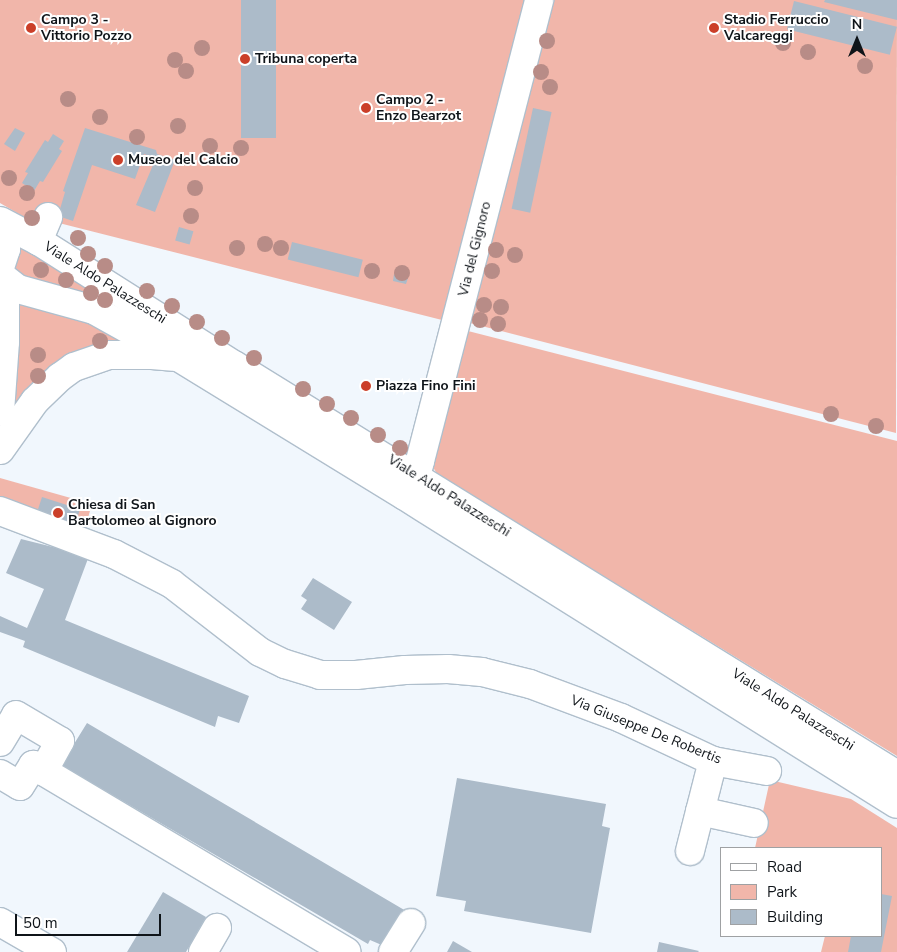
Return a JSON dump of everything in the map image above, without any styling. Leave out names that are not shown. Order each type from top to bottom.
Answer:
[{"type":"street","name":"Via del Gignoro","points":[[411,486],[428,433],[539,0]]},
{"type":"street","name":"Viale Aldo Palazzeschi","points":[[0,220],[43,229],[234,365],[411,486],[897,804]]},
{"type":"street","points":[[0,225],[5,237],[6,249],[0,267]]},
{"type":"street","name":"Viale Aldo Palazzeschi","points":[[0,275],[18,289],[60,299],[103,314],[411,486],[897,775]]},
{"type":"street","points":[[0,282],[5,296],[1,402]]},
{"type":"street","points":[[0,450],[34,401],[60,376],[84,362],[108,355],[127,354],[180,358]]},
{"type":"street","name":"Via Giuseppe De Robertis","points":[[0,511],[114,554],[172,584],[260,652],[285,664],[320,676],[356,676],[414,669],[482,672],[530,684],[621,718],[713,761],[768,771]]},
{"type":"street","points":[[0,774],[20,786],[38,768],[60,741],[16,715],[0,744],[38,768],[347,952]]},
{"type":"street","points":[[690,851],[713,761]]},
{"type":"street","points":[[700,811],[754,823]]},
{"type":"street","points":[[0,922],[43,950]]},
{"type":"street","points":[[393,952],[411,923]]},
{"type":"street","points":[[203,952],[217,928]]},
{"type":"green space","points":[[0,0],[525,0],[442,320],[55,222],[36,224],[0,203]]},
{"type":"green space","points":[[552,0],[897,0],[896,433],[470,323]]},
{"type":"green space","points":[[15,241],[136,314],[15,280]]},
{"type":"green space","points":[[17,301],[65,311],[124,337],[122,347],[15,406],[18,359]]},
{"type":"green space","points":[[468,331],[897,441],[897,756],[437,474],[433,467],[433,457]]},
{"type":"green space","points":[[0,478],[92,504],[83,535],[0,506]]},
{"type":"green space","points":[[770,780],[851,799],[897,828],[897,952],[821,952],[825,937],[882,937],[882,847],[755,847]]},
{"type":"building","points":[[241,0],[276,0],[276,138],[241,138]]},
{"type":"building","points":[[825,0],[897,0],[897,20],[824,2]]},
{"type":"building","points":[[794,1],[897,27],[890,55],[787,29]]},
{"type":"building","points":[[533,108],[552,112],[530,213],[512,209]]},
{"type":"building","points":[[15,128],[25,133],[15,151],[4,144]]},
{"type":"building","points":[[85,128],[156,150],[157,154],[175,160],[155,212],[136,205],[156,158],[144,154],[135,179],[92,165],[73,221],[58,216],[65,192],[63,191]]},
{"type":"building","points":[[53,134],[64,141],[59,149],[62,151],[43,182],[40,181],[34,191],[22,183],[28,173],[25,172],[45,140],[48,142]]},
{"type":"building","points":[[179,227],[193,231],[190,245],[175,240]]},
{"type":"building","points":[[292,242],[363,260],[358,277],[288,259]]},
{"type":"building","points":[[394,274],[408,278],[406,284],[393,281]]},
{"type":"building","name":"Chiesa di San Bartolomeo al Gignoro","points":[[42,497],[80,509],[73,530],[35,518]]},
{"type":"building","points":[[21,539],[89,556],[65,620],[249,696],[239,723],[218,716],[215,727],[23,647],[25,641],[0,632],[0,616],[27,628],[44,589],[6,573]]},
{"type":"building","points":[[313,578],[352,602],[334,630],[301,609],[307,600],[301,596]]},
{"type":"building","points":[[87,723],[406,911],[384,946],[370,940],[368,944],[61,765]]},
{"type":"building","points":[[457,778],[606,804],[602,826],[610,828],[591,933],[464,911],[466,901],[436,896]]},
{"type":"building","points":[[163,892],[206,917],[186,952],[127,952]]},
{"type":"building","points":[[882,894],[892,896],[881,952],[848,952],[851,937],[882,937]]},
{"type":"building","points":[[453,941],[472,952],[447,952]]},
{"type":"building","points":[[659,942],[699,951],[657,952]]},
{"type":"place","name":"Campo 3 - Vittorio Pozzo","points":[[31,28]]},
{"type":"place","name":"Stadio Ferruccio Valcareggi","points":[[714,28]]},
{"type":"place","name":"Tribuna coperta","points":[[245,59]]},
{"type":"place","name":"Campo 2 - Enzo Bearzot","points":[[366,108]]},
{"type":"place","name":"Museo del Calcio","points":[[118,160]]},
{"type":"place","name":"Piazza Fino Fini","points":[[366,386]]},
{"type":"place","name":"Chiesa di San Bartolomeo al Gignoro","points":[[58,513]]}]
